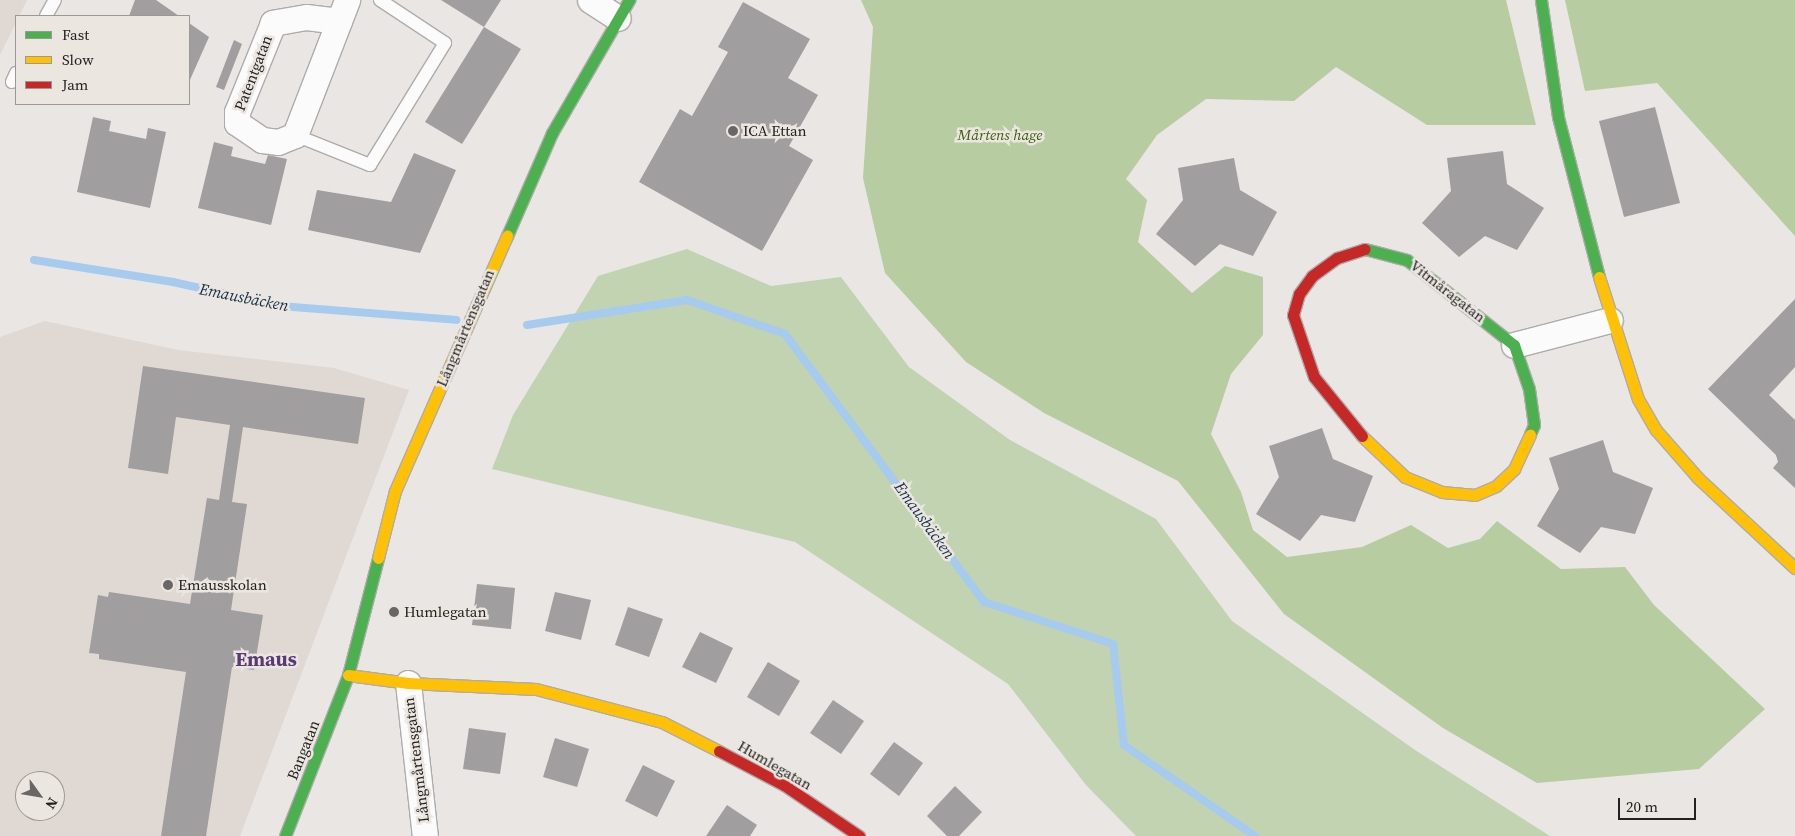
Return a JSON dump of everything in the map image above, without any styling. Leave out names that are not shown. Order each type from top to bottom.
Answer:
[{"type":"street","points":[[590,0],[623,9]]},
{"type":"street","points":[[1541,0],[1558,117],[1610,320],[1638,399],[1656,430],[1698,478],[1795,568]]},
{"type":"street","name":"Långmårtensgatan","points":[[348,675],[395,492],[552,133],[623,9]]},
{"type":"street","name":"Patentgatan","points":[[343,11],[295,135],[278,142],[262,140],[237,123],[237,112],[272,23],[343,11]]},
{"type":"street","name":"Vitmåragatan","points":[[1365,249],[1382,250],[1436,279],[1514,345],[1529,389],[1534,426],[1527,448],[1514,469],[1496,486],[1475,496],[1442,492],[1405,477],[1358,433],[1314,377],[1292,315],[1299,294],[1312,276],[1337,258],[1365,249]]},
{"type":"street","points":[[1514,345],[1610,320]]},
{"type":"street","name":"Humlegatan","points":[[348,675],[408,683],[536,689],[662,722],[784,785],[859,836]]},
{"type":"street","name":"Bangatan","points":[[285,836],[348,675]]},
{"type":"street","name":"Långmårtensgatan","points":[[408,683],[425,836]]},
{"type":"lane","points":[[47,15],[55,0]]},
{"type":"lane","points":[[295,135],[370,165],[445,43],[380,0]]},
{"type":"shaded area","points":[[0,0],[27,0],[20,15],[15,15],[15,24],[0,55]]},
{"type":"shaded area","name":"Emausskolan","points":[[45,321],[178,350],[334,368],[409,390],[240,836],[0,836],[0,337]]},
{"type":"green space","name":"Mårtens hage","points":[[861,0],[1506,0],[1536,125],[1427,125],[1336,67],[1294,101],[1206,99],[1157,135],[1126,179],[1147,200],[1138,242],[1192,293],[1225,266],[1263,277],[1263,335],[1231,374],[1211,434],[1241,492],[1253,530],[1287,557],[1362,547],[1411,525],[1448,548],[1480,539],[1497,521],[1561,569],[1625,567],[1654,605],[1765,709],[1699,769],[1537,783],[1443,728],[1284,614],[1178,481],[1044,413],[966,362],[885,273],[863,178],[873,27]]},
{"type":"green space","points":[[1565,0],[1795,0],[1795,236],[1657,83],[1585,91]]},
{"type":"green space","points":[[687,249],[771,286],[841,277],[909,367],[1010,440],[1156,519],[1232,621],[1415,750],[1550,836],[1136,836],[1086,785],[1008,684],[795,542],[492,469],[513,415],[598,276]]},
{"type":"building","points":[[135,0],[156,0],[178,15],[129,15]]},
{"type":"building","points":[[441,0],[501,0],[484,27]]},
{"type":"building","name":"ICA Ettan","points":[[743,2],[810,39],[788,78],[818,95],[789,146],[813,160],[762,251],[639,182],[680,109],[692,116],[728,52],[718,47]]},
{"type":"building","points":[[190,24],[209,37],[190,80]]},
{"type":"building","points":[[484,27],[521,49],[462,144],[425,122]]},
{"type":"building","points":[[234,40],[242,44],[224,90],[216,87]]},
{"type":"building","points":[[1655,107],[1680,203],[1624,217],[1599,121]]},
{"type":"building","points":[[93,117],[111,121],[109,131],[146,139],[148,128],[166,132],[150,208],[77,192]]},
{"type":"building","points":[[214,142],[233,147],[231,156],[265,164],[268,155],[287,159],[271,225],[198,208]]},
{"type":"building","points":[[1503,151],[1507,184],[1544,208],[1517,250],[1485,236],[1459,257],[1422,223],[1451,191],[1447,158]]},
{"type":"building","points":[[414,153],[456,170],[420,253],[308,230],[317,190],[391,202]]},
{"type":"building","points":[[1234,158],[1240,190],[1277,212],[1253,256],[1220,244],[1195,266],[1156,234],[1183,200],[1178,168]]},
{"type":"building","points":[[1795,299],[1795,367],[1769,395],[1795,420],[1795,488],[1773,468],[1778,462],[1776,455],[1708,389]]},
{"type":"building","points":[[143,366],[365,398],[358,444],[243,427],[232,502],[247,504],[231,610],[263,615],[254,670],[232,667],[206,836],[161,836],[186,672],[99,659],[99,654],[89,653],[98,595],[108,597],[109,592],[190,604],[207,498],[219,500],[230,425],[176,417],[168,474],[128,468]]},
{"type":"building","points":[[1322,428],[1333,459],[1373,476],[1355,522],[1321,515],[1300,541],[1256,514],[1279,477],[1269,446]]},
{"type":"building","points":[[1603,440],[1613,472],[1653,488],[1635,534],[1601,527],[1580,553],[1537,526],[1559,489],[1549,458]]},
{"type":"building","points":[[477,584],[515,588],[511,629],[472,625]]},
{"type":"building","points":[[555,592],[591,600],[581,640],[545,631]]},
{"type":"building","points":[[628,607],[663,619],[649,657],[615,645]]},
{"type":"building","points":[[700,632],[733,648],[716,683],[682,667]]},
{"type":"building","points":[[768,662],[800,681],[779,716],[747,697]]},
{"type":"building","points":[[833,700],[864,721],[841,754],[810,733]]},
{"type":"building","points":[[469,728],[506,733],[500,774],[463,769]]},
{"type":"building","points":[[555,738],[589,749],[577,787],[543,777]]},
{"type":"building","points":[[894,742],[923,763],[899,796],[870,774]]},
{"type":"building","points":[[643,765],[675,781],[657,817],[625,801]]},
{"type":"building","points":[[955,786],[982,812],[959,836],[947,836],[927,816]]},
{"type":"building","points":[[727,805],[757,825],[750,836],[706,836]]},
{"type":"waterway","name":"Emausbäcken","points":[[34,260],[173,282],[280,306],[456,320]]},
{"type":"waterway","name":"Emausbäcken","points":[[527,325],[687,300],[785,334],[984,602],[1113,644],[1124,745],[1255,836]]},
{"type":"traffic: fast","points":[[507,236],[552,133],[629,0]]},
{"type":"traffic: fast","points":[[1541,0],[1558,117],[1599,277]]},
{"type":"traffic: fast","points":[[1365,249],[1407,260],[1514,345],[1529,389],[1534,425],[1530,434]]},
{"type":"traffic: fast","points":[[285,836],[348,675],[378,558]]},
{"type":"traffic: slow","points":[[378,558],[395,491],[507,236]]},
{"type":"traffic: slow","points":[[1599,277],[1638,399],[1656,430],[1698,478],[1795,568]]},
{"type":"traffic: slow","points":[[1362,436],[1405,477],[1442,492],[1475,495],[1496,486],[1514,469],[1530,434]]},
{"type":"traffic: slow","points":[[348,675],[408,683],[536,689],[662,722],[719,751]]},
{"type":"traffic: jam","points":[[1362,436],[1314,377],[1293,315],[1299,294],[1312,276],[1337,258],[1365,249]]},
{"type":"traffic: jam","points":[[719,751],[784,785],[859,836]]},
{"type":"place","name":"ICA Ettan","points":[[733,131]]},
{"type":"place","name":"Emausskolan","points":[[168,585]]},
{"type":"place","name":"Humlegatan","points":[[394,612]]},
{"type":"district","name":"Emaus","points":[[266,659]]}]
